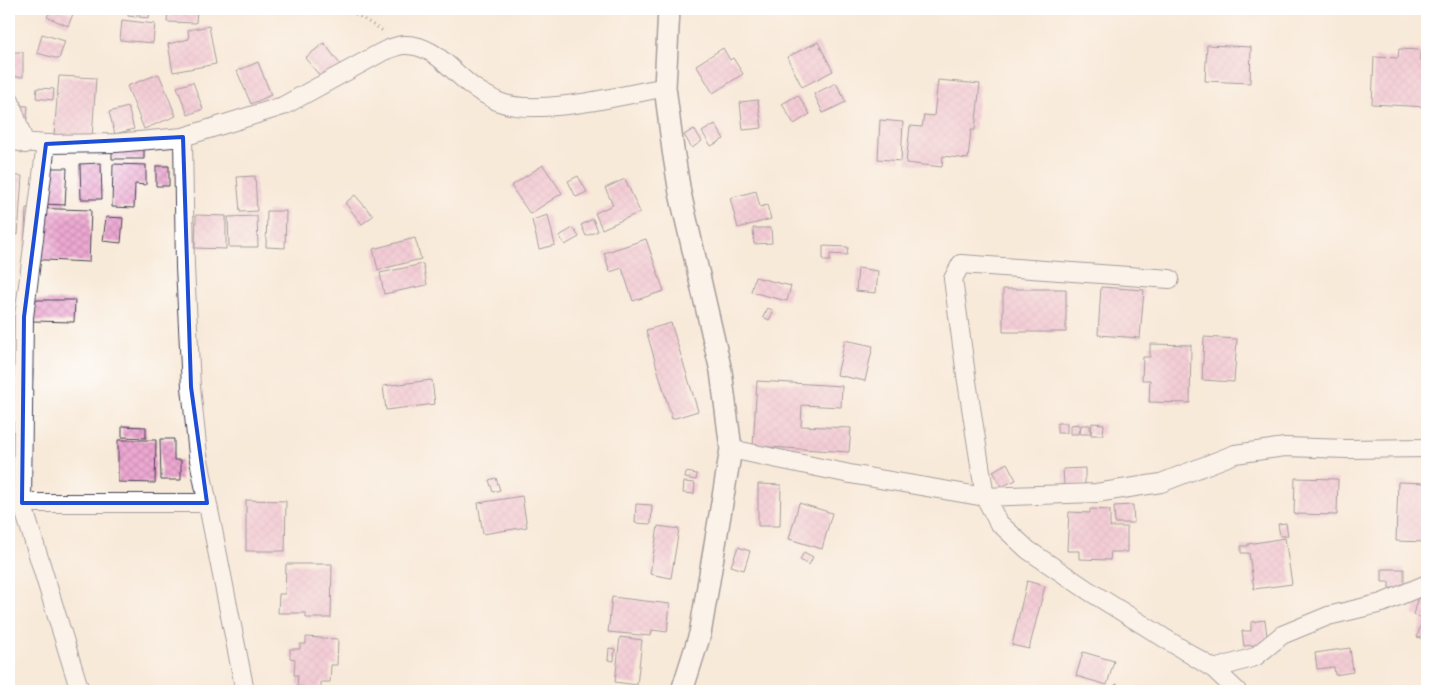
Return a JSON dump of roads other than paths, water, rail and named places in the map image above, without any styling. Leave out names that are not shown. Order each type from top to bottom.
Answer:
[{"type":"street","points":[[669,9],[664,87],[680,193],[721,371],[731,450],[700,634],[682,691]]},
{"type":"street","points":[[9,98],[17,142],[46,144],[116,143],[183,137],[283,106],[382,52],[405,45],[417,47],[434,54],[473,87],[501,102],[534,108],[606,99],[664,87]]},
{"type":"street","points":[[183,137],[185,267],[191,387],[198,455],[245,691]]},
{"type":"street","points":[[46,144],[24,316],[15,502],[80,691]]},
{"type":"street","points":[[1170,279],[961,264],[953,279],[967,385],[985,497],[998,522],[1028,550],[1214,670],[1237,691]]},
{"type":"street","points":[[731,450],[850,474],[985,497],[1096,493],[1161,483],[1234,454],[1284,447],[1347,449],[1427,448]]},
{"type":"street","points":[[15,502],[207,503]]},
{"type":"street","points":[[1214,670],[1255,657],[1282,635],[1319,620],[1382,603],[1427,584]]}]
